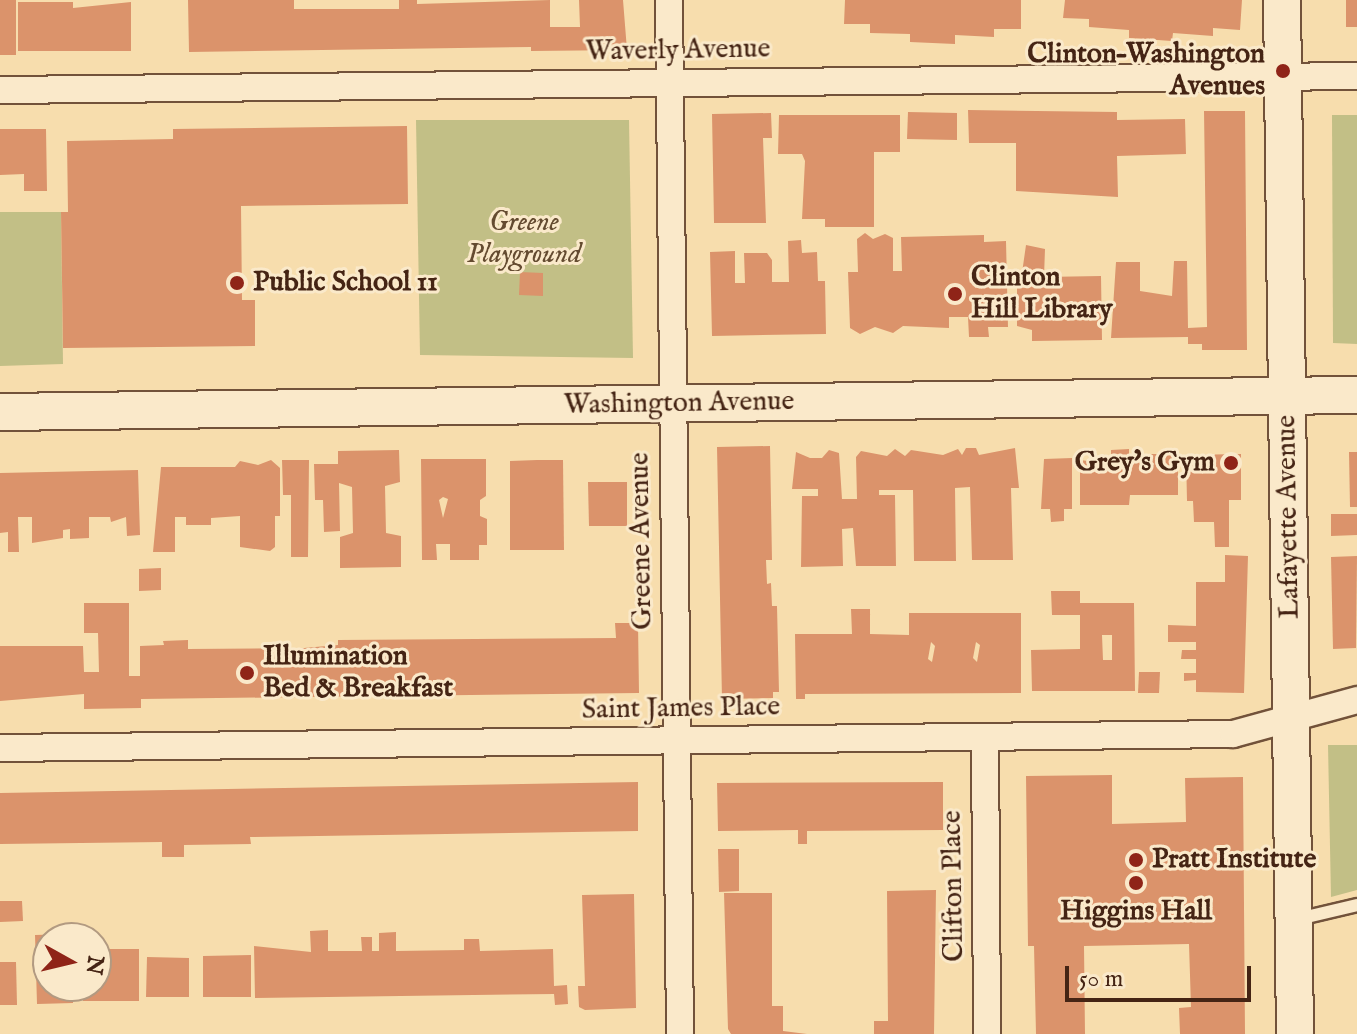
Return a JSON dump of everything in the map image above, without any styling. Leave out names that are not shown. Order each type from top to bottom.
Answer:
[{"type":"main road","name":"Lafayette Avenue","points":[[1282,0],[1295,1034]]},
{"type":"main road","name":"Washington Avenue","points":[[0,412],[1357,395]]},
{"type":"street","name":"Greene Avenue","points":[[669,0],[680,1034]]},
{"type":"street","name":"Waverly Avenue","points":[[0,90],[1357,76]]},
{"type":"street","name":"Saint James Place","points":[[0,748],[1233,734],[1357,700]]},
{"type":"street","name":"Clifton Place","points":[[985,738],[987,1034]]},
{"type":"lane","points":[[1293,920],[1357,905]]},
{"type":"green space","points":[[1332,115],[1357,115],[1357,344],[1333,343]]},
{"type":"green space","name":"Greene Playground","points":[[416,120],[629,120],[633,358],[420,355]]},
{"type":"green space","points":[[0,212],[61,212],[63,364],[0,366]]},
{"type":"green space","points":[[1328,745],[1357,745],[1357,890],[1331,897]]},
{"type":"building","points":[[0,0],[16,0],[16,55],[0,55]]},
{"type":"building","points":[[188,0],[294,0],[294,9],[399,9],[399,0],[417,0],[417,4],[550,0],[550,27],[580,27],[579,0],[623,0],[627,50],[531,51],[531,47],[189,52]]},
{"type":"building","points":[[845,0],[1021,0],[1021,29],[994,29],[994,37],[955,35],[955,44],[910,42],[910,34],[870,33],[870,24],[844,24]]},
{"type":"building","points":[[1065,0],[1242,0],[1240,30],[1213,28],[1213,36],[1173,33],[1172,41],[1129,38],[1129,30],[1089,27],[1089,19],[1063,18]]},
{"type":"building","points":[[1346,0],[1357,0],[1357,27],[1346,27]]},
{"type":"building","points":[[18,2],[73,2],[73,8],[131,2],[131,51],[18,51]]},
{"type":"building","points":[[968,110],[1117,112],[1117,120],[1185,119],[1186,154],[1117,156],[1118,197],[1016,191],[1016,143],[969,143]]},
{"type":"building","points":[[1204,111],[1245,111],[1247,350],[1202,350],[1202,344],[1188,344],[1188,337],[1111,338],[1116,262],[1140,262],[1140,291],[1172,296],[1174,261],[1187,261],[1188,328],[1207,327]]},
{"type":"building","points":[[908,112],[957,113],[957,140],[907,139]]},
{"type":"building","points":[[771,113],[772,138],[763,138],[766,223],[714,223],[712,114]]},
{"type":"building","points":[[779,115],[900,115],[900,152],[874,152],[874,227],[825,227],[825,219],[802,219],[805,161],[802,154],[778,154]]},
{"type":"building","name":"Public School 11","points":[[407,126],[408,204],[241,206],[242,300],[255,300],[255,346],[63,348],[61,212],[68,212],[67,141],[173,139],[173,129]]},
{"type":"building","points":[[0,129],[46,129],[47,191],[24,191],[24,174],[0,175]]},
{"type":"building","name":"Clinton Hill Library","points":[[865,233],[873,239],[885,234],[893,238],[893,271],[902,271],[901,237],[984,235],[984,242],[1006,241],[1008,327],[988,327],[989,337],[969,337],[968,317],[949,317],[949,328],[903,326],[893,333],[875,327],[860,334],[850,328],[848,272],[858,272],[857,239]]},
{"type":"building","points":[[801,240],[802,253],[817,252],[818,281],[825,281],[826,334],[712,336],[710,252],[735,251],[735,283],[745,283],[744,253],[767,253],[772,260],[772,282],[789,282],[788,241]]},
{"type":"building","points":[[1026,245],[1045,249],[1044,277],[1101,276],[1102,340],[1032,341],[1032,330],[1017,326],[1017,273],[1022,273]]},
{"type":"building","points":[[520,272],[543,273],[543,296],[519,295]]},
{"type":"building","points":[[770,446],[772,560],[766,560],[772,606],[777,606],[779,692],[773,692],[773,698],[722,699],[717,447]]},
{"type":"building","points":[[966,448],[976,448],[979,455],[1015,448],[1019,488],[1011,488],[1013,560],[972,560],[970,487],[955,488],[956,561],[914,561],[913,490],[879,490],[879,495],[895,495],[896,566],[856,566],[853,528],[842,529],[843,566],[801,567],[802,496],[818,496],[818,489],[792,489],[796,452],[810,458],[822,458],[829,450],[839,453],[842,499],[857,499],[856,457],[861,451],[887,456],[895,449],[905,456],[911,450],[943,455],[958,449],[962,455]]},
{"type":"building","points":[[1129,449],[1129,454],[1178,454],[1178,495],[1130,495],[1129,505],[1080,505],[1080,460],[1111,464],[1111,450]]},
{"type":"building","points":[[399,450],[400,482],[385,486],[386,533],[401,536],[401,567],[340,568],[340,537],[353,533],[352,487],[339,483],[340,531],[324,532],[323,500],[315,500],[314,464],[338,464],[338,451]]},
{"type":"building","points":[[1349,452],[1357,452],[1357,507],[1350,507]]},
{"type":"building","points":[[1241,454],[1241,500],[1229,500],[1229,547],[1215,547],[1214,522],[1194,522],[1193,501],[1187,501],[1186,455]]},
{"type":"building","points":[[1072,458],[1072,509],[1064,509],[1064,521],[1051,522],[1050,509],[1041,509],[1044,459]]},
{"type":"building","points":[[421,459],[486,459],[486,496],[480,500],[480,516],[487,519],[487,545],[479,545],[479,560],[450,560],[450,544],[436,544],[437,560],[422,560]],"holes":[[[443,497],[448,499],[443,518],[439,500]]]},
{"type":"building","points":[[271,460],[280,468],[280,516],[275,516],[275,547],[270,551],[240,547],[240,516],[211,518],[211,525],[186,525],[186,517],[175,517],[175,552],[153,552],[161,467],[235,467],[240,461],[258,465]]},
{"type":"building","points":[[282,460],[309,460],[308,557],[291,557],[291,495],[283,495]]},
{"type":"building","points":[[563,460],[564,550],[510,550],[510,461]]},
{"type":"building","points":[[138,470],[140,535],[127,536],[126,517],[111,522],[110,517],[89,517],[89,538],[70,539],[70,529],[63,530],[63,538],[32,543],[32,517],[18,517],[19,552],[8,552],[8,532],[0,533],[0,473]]},
{"type":"building","points":[[588,482],[627,482],[627,526],[589,526]]},
{"type":"building","points":[[1331,514],[1357,514],[1357,535],[1331,536]]},
{"type":"building","points":[[1225,555],[1248,556],[1244,693],[1196,692],[1196,680],[1184,681],[1184,673],[1196,673],[1196,659],[1181,659],[1182,650],[1196,650],[1196,642],[1168,642],[1168,625],[1196,626],[1196,582],[1225,582]]},
{"type":"building","points":[[1357,556],[1356,648],[1333,649],[1331,557]]},
{"type":"building","points":[[161,568],[161,590],[139,591],[139,569]]},
{"type":"building","points":[[1051,591],[1080,591],[1080,603],[1134,603],[1135,691],[1032,691],[1031,650],[1080,649],[1080,615],[1052,615]],"holes":[[[1102,635],[1112,635],[1112,660],[1103,660]]]},
{"type":"building","points":[[84,603],[129,603],[129,676],[140,676],[140,646],[164,645],[163,641],[188,640],[188,649],[304,648],[338,645],[338,640],[616,638],[615,623],[638,623],[639,693],[141,699],[141,708],[84,709],[84,694],[0,701],[0,646],[83,646],[84,672],[99,672],[98,633],[84,633]]},
{"type":"building","points":[[851,609],[870,609],[870,634],[909,635],[909,613],[1021,613],[1021,693],[805,694],[805,699],[796,699],[795,634],[852,634]],"holes":[[[931,642],[935,646],[932,662],[928,659]],[[976,642],[980,645],[977,662],[973,658]]]},
{"type":"building","points":[[1139,672],[1160,672],[1159,693],[1138,693]]},
{"type":"building","name":"Pratt Institute","points":[[1112,775],[1112,824],[1186,822],[1185,778],[1243,777],[1245,1034],[1180,1034],[1179,1008],[1191,1007],[1189,944],[1084,946],[1085,1034],[1036,1034],[1034,946],[1028,946],[1026,776]]},
{"type":"building","points":[[638,782],[638,831],[250,837],[251,844],[184,845],[184,857],[162,857],[162,842],[0,844],[0,793]]},
{"type":"building","points":[[943,782],[943,830],[807,831],[807,844],[798,844],[798,830],[718,831],[717,783]]},
{"type":"building","points":[[718,849],[739,849],[739,891],[719,892]]},
{"type":"building","points":[[936,890],[934,1034],[874,1034],[874,1021],[888,1021],[887,891]]},
{"type":"building","points":[[724,893],[772,893],[772,1006],[783,1006],[783,1031],[807,1034],[731,1034],[728,1029]]},
{"type":"building","points":[[634,894],[636,1008],[585,1010],[579,1007],[578,986],[585,986],[582,895]]},
{"type":"building","points":[[0,901],[22,901],[23,921],[0,922]]},
{"type":"building","points":[[328,930],[328,951],[362,951],[361,937],[372,937],[372,951],[379,951],[379,933],[396,932],[396,951],[464,950],[464,939],[479,939],[480,951],[553,949],[554,986],[567,985],[568,1004],[555,1005],[554,994],[255,998],[254,946],[311,952],[310,931]]},
{"type":"building","points":[[112,949],[139,949],[139,1001],[112,1001]]},
{"type":"building","points":[[251,955],[251,997],[203,997],[203,956]]},
{"type":"building","points":[[147,957],[189,958],[189,997],[146,997]]},
{"type":"building","points":[[0,962],[16,962],[17,1005],[0,1005]]},
{"type":"building","points":[[37,1002],[73,1002],[73,1003]]},
{"type":"place","name":"Clinton–Washington Avenues","points":[[1283,71]]},
{"type":"place","name":"Public School 11","points":[[237,283]]},
{"type":"place","name":"Clinton Hill Library","points":[[955,294]]},
{"type":"place","name":"Grey's Gym","points":[[1231,463]]},
{"type":"place","name":"Illumination Bed & Breakfast","points":[[247,673]]},
{"type":"place","name":"Pratt Institute","points":[[1136,860]]},
{"type":"place","name":"Higgins Hall","points":[[1136,883]]}]
